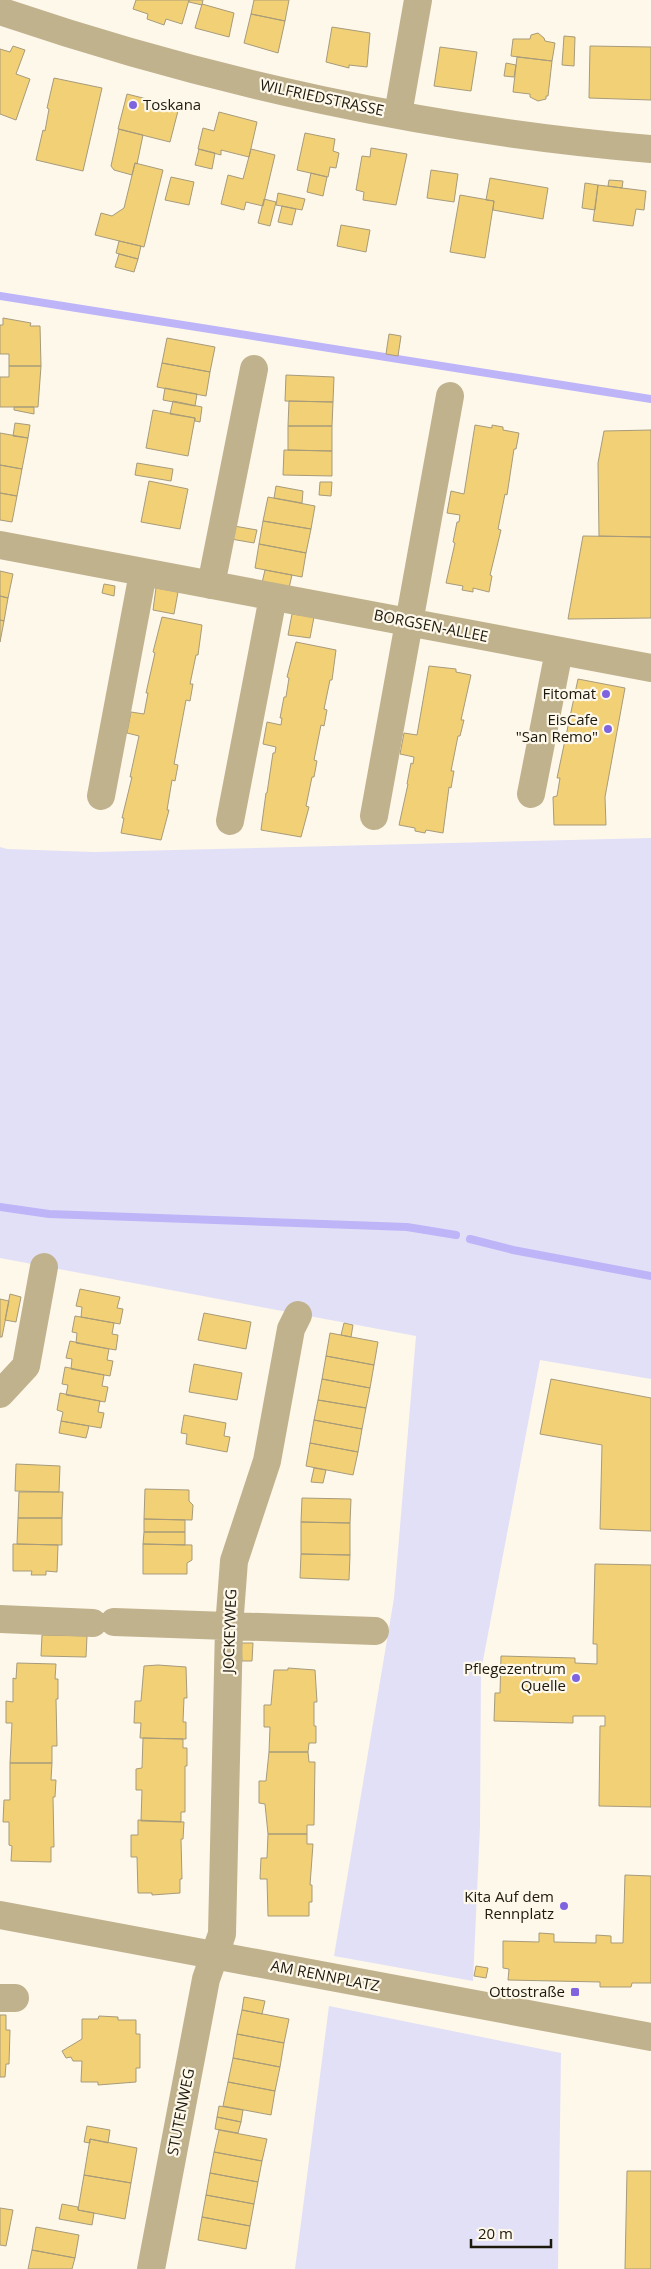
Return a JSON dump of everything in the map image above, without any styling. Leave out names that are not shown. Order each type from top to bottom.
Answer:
[{"type":"street","points":[[398,114],[418,0]]},
{"type":"street","name":"WILFRIEDSTRASSE","points":[[0,11],[63,33],[206,72],[301,95],[489,130],[651,149]]},
{"type":"street","points":[[212,585],[254,369]]},
{"type":"street","points":[[374,816],[450,396]]},
{"type":"street","name":"BORGSEN-ALLEE","points":[[0,545],[651,668]]},
{"type":"street","points":[[101,796],[143,573]]},
{"type":"street","points":[[230,821],[273,597]]},
{"type":"street","points":[[532,794],[559,651]]},
{"type":"street","points":[[0,1394],[26,1366],[44,1267]]},
{"type":"street","name":"JOCKEYWEG","points":[[215,1955],[222,1934],[230,1627],[234,1561],[267,1461],[291,1329],[298,1315]]},
{"type":"street","points":[[0,1619],[375,1631]]},
{"type":"street","name":"AM RENNPLATZ","points":[[0,1915],[651,2037]]},
{"type":"street","name":"STUTENWEG","points":[[151,2269],[206,1979],[215,1955]]},
{"type":"shaded area","points":[[651,838],[651,1379],[540,1360],[481,1671],[480,1827],[473,1981],[334,1956],[394,1598],[416,1336],[0,1258],[0,847],[7,849],[94,852]]},
{"type":"shaded area","points":[[329,2006],[561,2053],[558,2269],[295,2269]]},
{"type":"building","points":[[136,0],[189,0],[182,24],[166,19],[164,25],[147,19],[148,14],[133,9]]},
{"type":"building","points":[[189,0],[203,0],[202,5],[189,2]]},
{"type":"building","points":[[254,0],[289,0],[285,21],[251,14]]},
{"type":"building","points":[[202,4],[234,13],[229,37],[195,28]]},
{"type":"building","points":[[251,14],[285,21],[278,53],[244,43]]},
{"type":"building","points":[[332,27],[370,33],[367,67],[349,65],[349,68],[326,62]]},
{"type":"building","points":[[538,33],[545,41],[555,43],[552,61],[511,56],[513,39],[530,39],[531,35]]},
{"type":"building","points":[[564,36],[575,37],[574,66],[562,65]]},
{"type":"building","points":[[13,46],[25,50],[16,74],[30,79],[16,120],[0,114],[0,49],[10,52]]},
{"type":"building","points":[[590,46],[651,47],[651,100],[589,98]]},
{"type":"building","points":[[440,47],[477,52],[471,91],[434,86]]},
{"type":"building","points":[[517,57],[552,61],[548,96],[546,96],[546,99],[538,101],[530,97],[530,94],[513,92]]},
{"type":"building","points":[[506,63],[516,65],[514,77],[504,76]]},
{"type":"building","points":[[54,78],[102,88],[83,171],[36,160],[43,130],[45,131],[49,109],[47,108]]},
{"type":"building","points":[[127,94],[179,107],[170,142],[118,129]]},
{"type":"building","points":[[219,112],[257,122],[249,157],[221,150],[221,155],[198,149],[203,128],[214,131]]},
{"type":"building","points":[[119,129],[143,135],[137,164],[135,163],[132,175],[114,170],[111,166]]},
{"type":"building","points":[[305,133],[335,139],[333,151],[339,153],[336,168],[330,167],[328,177],[297,170]]},
{"type":"building","points":[[371,148],[407,154],[396,205],[363,200],[364,192],[356,190],[362,156],[370,157]]},
{"type":"building","points":[[199,149],[215,153],[212,169],[195,165]]},
{"type":"building","points":[[251,149],[275,155],[263,206],[246,202],[244,210],[221,204],[228,175],[243,179]]},
{"type":"building","points":[[135,163],[163,170],[144,247],[95,235],[101,213],[112,216],[124,208]]},
{"type":"building","points":[[431,170],[458,174],[454,202],[427,198]]},
{"type":"building","points":[[311,173],[327,177],[323,196],[307,192]]},
{"type":"building","points":[[171,177],[194,182],[189,205],[165,200]]},
{"type":"building","points":[[490,178],[548,188],[543,219],[493,210],[494,201],[486,200]]},
{"type":"building","points":[[609,180],[623,181],[622,188],[608,186]]},
{"type":"building","points":[[585,183],[598,185],[595,210],[582,208]]},
{"type":"building","points":[[598,185],[646,191],[644,210],[636,209],[633,226],[593,221]]},
{"type":"building","points":[[278,193],[305,199],[302,210],[276,205]]},
{"type":"building","points":[[460,195],[494,201],[485,258],[450,252]]},
{"type":"building","points":[[264,199],[276,202],[270,226],[258,223]]},
{"type":"building","points":[[282,206],[296,209],[292,225],[278,222]]},
{"type":"building","points":[[341,225],[370,230],[366,252],[337,246]]},
{"type":"building","points":[[119,241],[141,246],[138,259],[116,253]]},
{"type":"building","points":[[119,254],[138,259],[134,272],[115,267]]},
{"type":"building","points":[[3,318],[31,323],[30,326],[40,326],[41,366],[9,366],[9,354],[0,354],[0,325],[3,325]]},
{"type":"building","points":[[389,334],[401,336],[398,356],[386,354]]},
{"type":"building","points":[[167,338],[215,347],[210,372],[162,363]]},
{"type":"building","points":[[162,363],[210,372],[206,396],[157,387]]},
{"type":"building","points":[[9,366],[41,366],[38,407],[0,407],[0,377],[9,377]]},
{"type":"building","points":[[286,375],[334,377],[333,402],[285,401]]},
{"type":"building","points":[[165,388],[197,394],[195,406],[163,400]]},
{"type":"building","points":[[173,401],[202,407],[200,422],[195,421],[195,418],[170,414]]},
{"type":"building","points":[[289,401],[333,402],[332,426],[288,426]]},
{"type":"building","points":[[14,407],[34,407],[34,414],[14,410]]},
{"type":"building","points":[[153,410],[195,418],[188,456],[146,448]]},
{"type":"building","points":[[15,423],[30,425],[28,438],[13,436]]},
{"type":"building","points":[[475,425],[492,428],[492,425],[503,427],[503,430],[519,433],[516,449],[514,449],[507,495],[505,494],[498,529],[501,530],[490,575],[492,576],[489,592],[473,588],[473,592],[462,590],[463,586],[446,583],[455,543],[453,542],[457,522],[459,522],[460,515],[447,513],[451,491],[464,494]]},
{"type":"building","points":[[288,426],[332,426],[332,451],[288,450]]},
{"type":"building","points":[[651,430],[651,537],[599,536],[598,463],[604,431]]},
{"type":"building","points":[[0,433],[28,438],[22,469],[0,465]]},
{"type":"building","points":[[284,450],[332,451],[332,476],[283,475]]},
{"type":"building","points":[[137,463],[173,469],[171,481],[135,475]]},
{"type":"building","points":[[0,465],[22,469],[17,496],[0,493]]},
{"type":"building","points":[[149,481],[188,489],[180,529],[141,522]]},
{"type":"building","points":[[320,482],[332,482],[331,496],[319,495]]},
{"type":"building","points":[[276,486],[303,491],[302,503],[274,498]]},
{"type":"building","points":[[0,493],[17,496],[12,522],[0,520]]},
{"type":"building","points":[[268,497],[315,506],[311,529],[263,521]]},
{"type":"building","points":[[263,521],[311,529],[306,553],[259,544]]},
{"type":"building","points":[[234,526],[257,530],[254,543],[231,539]]},
{"type":"building","points":[[583,536],[651,537],[651,618],[568,619]]},
{"type":"building","points":[[259,544],[306,553],[302,577],[255,568]]},
{"type":"building","points":[[265,570],[292,575],[289,588],[262,583]]},
{"type":"building","points":[[0,571],[13,574],[8,598],[0,596]]},
{"type":"building","points":[[104,584],[115,586],[114,596],[102,593]]},
{"type":"building","points":[[156,588],[178,592],[174,614],[153,610]]},
{"type":"building","points":[[0,596],[8,598],[4,621],[0,620]]},
{"type":"building","points":[[292,614],[314,617],[310,638],[288,635]]},
{"type":"building","points":[[162,617],[202,625],[198,655],[196,655],[190,684],[193,684],[190,701],[186,700],[174,764],[178,765],[175,781],[172,780],[167,810],[169,810],[161,840],[121,833],[124,818],[122,818],[139,736],[127,733],[131,712],[144,714],[148,693],[146,693],[155,653],[153,652]]},
{"type":"building","points":[[0,620],[4,621],[0,642]]},
{"type":"building","points":[[296,642],[336,650],[332,680],[330,680],[324,709],[327,710],[324,726],[321,725],[314,760],[317,761],[306,806],[309,807],[301,837],[261,830],[273,753],[275,753],[276,747],[263,744],[267,722],[281,725],[282,718],[280,718],[289,678],[287,677]]},
{"type":"building","points":[[429,666],[456,669],[456,672],[471,675],[461,720],[464,720],[460,736],[458,736],[451,771],[454,771],[451,788],[449,787],[443,833],[426,830],[425,833],[415,831],[415,828],[399,825],[411,763],[413,764],[414,757],[400,754],[404,733],[417,735]]},
{"type":"building","points":[[578,679],[625,688],[605,797],[606,825],[554,825],[553,797],[557,796],[560,778],[557,778]]},
{"type":"building","points":[[80,1289],[120,1297],[117,1308],[123,1309],[120,1324],[81,1317],[82,1307],[76,1306]]},
{"type":"building","points":[[10,1294],[21,1297],[16,1322],[5,1320]]},
{"type":"building","points":[[0,1299],[9,1301],[2,1337],[0,1337]]},
{"type":"building","points":[[204,1313],[251,1322],[246,1349],[198,1340]]},
{"type":"building","points":[[75,1316],[114,1323],[112,1334],[118,1335],[116,1350],[76,1343],[77,1333],[72,1332]]},
{"type":"building","points":[[344,1323],[353,1325],[351,1337],[341,1335]]},
{"type":"building","points":[[330,1333],[378,1342],[374,1365],[326,1356]]},
{"type":"building","points":[[70,1341],[109,1349],[107,1360],[113,1361],[110,1376],[71,1369],[72,1359],[66,1358]]},
{"type":"building","points":[[326,1356],[374,1365],[370,1388],[322,1379]]},
{"type":"building","points":[[194,1364],[242,1373],[237,1400],[189,1392]]},
{"type":"building","points":[[65,1367],[104,1375],[102,1386],[108,1387],[105,1402],[66,1395],[68,1385],[62,1384]]},
{"type":"building","points":[[322,1379],[370,1388],[366,1408],[318,1400]]},
{"type":"building","points":[[551,1379],[651,1398],[651,1531],[600,1529],[602,1445],[540,1434]]},
{"type":"building","points":[[60,1393],[100,1401],[98,1412],[104,1413],[101,1428],[61,1421],[63,1412],[57,1410]]},
{"type":"building","points":[[318,1400],[366,1408],[362,1429],[314,1420]]},
{"type":"building","points":[[184,1415],[226,1423],[224,1436],[230,1437],[227,1452],[186,1444],[187,1434],[181,1433]]},
{"type":"building","points":[[314,1420],[362,1429],[358,1452],[310,1443]]},
{"type":"building","points":[[61,1421],[89,1426],[86,1438],[59,1433]]},
{"type":"building","points":[[310,1443],[358,1452],[353,1475],[306,1466]]},
{"type":"building","points":[[16,1464],[60,1466],[59,1492],[15,1491]]},
{"type":"building","points":[[314,1468],[326,1470],[323,1483],[311,1482]]},
{"type":"building","points":[[145,1489],[189,1490],[189,1501],[193,1505],[192,1520],[144,1519]]},
{"type":"building","points":[[19,1492],[63,1492],[62,1518],[18,1518]]},
{"type":"building","points":[[302,1498],[351,1499],[350,1523],[301,1522]]},
{"type":"building","points":[[18,1518],[62,1518],[62,1545],[17,1544]]},
{"type":"building","points":[[144,1519],[185,1520],[185,1532],[144,1532]]},
{"type":"building","points":[[301,1522],[350,1523],[350,1555],[301,1554]]},
{"type":"building","points":[[144,1532],[185,1532],[185,1545],[143,1544]]},
{"type":"building","points":[[13,1544],[58,1545],[57,1572],[46,1571],[46,1575],[31,1575],[32,1571],[13,1571]]},
{"type":"building","points":[[143,1544],[192,1545],[192,1560],[187,1563],[187,1574],[143,1574]]},
{"type":"building","points":[[301,1554],[350,1555],[349,1580],[300,1578]]},
{"type":"building","name":"Pflegezentrum Quelle","points":[[595,1564],[651,1565],[651,1807],[599,1806],[600,1726],[605,1726],[605,1716],[573,1716],[573,1723],[494,1721],[495,1693],[500,1693],[501,1656],[575,1658],[575,1663],[597,1664],[597,1644],[593,1644]]},
{"type":"building","points":[[42,1635],[87,1636],[86,1657],[41,1656]]},
{"type":"building","points":[[241,1643],[253,1643],[252,1661],[242,1661]]},
{"type":"building","points":[[17,1663],[56,1664],[55,1679],[58,1679],[58,1699],[56,1699],[57,1746],[52,1746],[52,1763],[10,1763],[12,1723],[6,1723],[6,1701],[13,1702],[13,1678],[16,1679]]},
{"type":"building","points":[[144,1666],[186,1667],[187,1698],[184,1698],[183,1722],[186,1722],[186,1739],[140,1738],[141,1723],[134,1723],[135,1701],[141,1701]]},
{"type":"building","points":[[288,1668],[315,1670],[317,1702],[314,1702],[314,1726],[316,1726],[316,1743],[309,1743],[308,1752],[269,1752],[270,1727],[264,1727],[264,1705],[271,1705],[274,1670],[288,1670]]},
{"type":"building","points":[[143,1738],[183,1739],[183,1748],[187,1748],[187,1766],[185,1766],[185,1812],[181,1812],[181,1822],[141,1821],[142,1790],[136,1790],[136,1769],[142,1768]]},
{"type":"building","points":[[269,1752],[308,1752],[309,1762],[315,1762],[314,1825],[307,1825],[307,1834],[268,1834],[265,1804],[259,1803],[259,1781],[266,1781]]},
{"type":"building","points":[[10,1763],[52,1763],[51,1780],[56,1780],[55,1797],[53,1797],[54,1847],[51,1847],[51,1862],[11,1861],[12,1846],[9,1845],[9,1822],[3,1822],[4,1800],[10,1800]]},
{"type":"building","points":[[138,1820],[184,1822],[183,1839],[181,1839],[182,1879],[180,1879],[180,1893],[152,1895],[152,1893],[138,1893],[137,1857],[131,1857],[131,1835],[138,1835]]},
{"type":"building","points":[[268,1834],[307,1834],[307,1844],[313,1844],[310,1885],[312,1885],[312,1902],[309,1902],[309,1916],[268,1916],[267,1879],[260,1879],[261,1858],[267,1858]]},
{"type":"building","points":[[625,1875],[651,1876],[651,1983],[632,1983],[631,1987],[600,1987],[600,1982],[508,1980],[509,1969],[503,1968],[503,1941],[539,1942],[539,1933],[554,1934],[554,1942],[596,1943],[596,1935],[611,1936],[611,1943],[623,1943]]},
{"type":"building","points":[[476,1966],[488,1968],[486,1978],[474,1976]]},
{"type":"building","points":[[244,1997],[265,2001],[262,2014],[242,2010]]},
{"type":"building","points":[[242,2010],[289,2019],[284,2043],[237,2034]]},
{"type":"building","points":[[0,2015],[6,2015],[6,2030],[10,2030],[9,2064],[6,2064],[5,2077],[0,2077]]},
{"type":"building","points":[[99,2016],[118,2017],[118,2020],[136,2020],[136,2034],[140,2034],[140,2068],[136,2068],[136,2082],[98,2085],[98,2082],[81,2082],[82,2061],[73,2061],[71,2057],[66,2058],[62,2051],[82,2039],[82,2019],[98,2019]]},
{"type":"building","points":[[237,2034],[284,2043],[280,2067],[233,2058]]},
{"type":"building","points":[[233,2058],[280,2067],[275,2091],[228,2082]]},
{"type":"building","points":[[228,2082],[275,2091],[271,2115],[223,2106]]},
{"type":"building","points":[[219,2106],[243,2110],[241,2122],[217,2117]]},
{"type":"building","points":[[217,2117],[241,2122],[238,2133],[215,2129]]},
{"type":"building","points":[[87,2126],[110,2130],[108,2143],[90,2139],[90,2143],[84,2142]]},
{"type":"building","points":[[219,2130],[267,2139],[262,2161],[214,2152]]},
{"type":"building","points":[[90,2139],[137,2148],[131,2183],[84,2175]]},
{"type":"building","points":[[214,2152],[262,2161],[258,2182],[210,2173]]},
{"type":"building","points":[[627,2171],[651,2171],[651,2269],[625,2269]]},
{"type":"building","points":[[210,2173],[258,2182],[254,2204],[206,2195]]},
{"type":"building","points":[[84,2175],[131,2183],[125,2219],[78,2210]]},
{"type":"building","points":[[206,2195],[254,2204],[250,2226],[202,2217]]},
{"type":"building","points":[[62,2204],[94,2213],[92,2225],[59,2219]]},
{"type":"building","points":[[0,2208],[13,2210],[6,2246],[0,2245]]},
{"type":"building","points":[[202,2217],[250,2226],[246,2249],[198,2240]]},
{"type":"building","points":[[36,2227],[79,2235],[75,2258],[32,2250]]},
{"type":"building","points":[[32,2250],[75,2258],[72,2269],[28,2269]]},
{"type":"waterway","points":[[0,296],[651,399]]},
{"type":"waterway","points":[[0,1207],[49,1214],[407,1227],[456,1235]]},
{"type":"waterway","points":[[470,1239],[513,1250],[651,1276]]},
{"type":"place","name":"Toskana","points":[[133,105]]},
{"type":"place","name":"Fitomat","points":[[606,694]]},
{"type":"place","name":"EisCafe \"San Remo\"","points":[[608,729]]},
{"type":"place","name":"Pflegezentrum Quelle","points":[[576,1678]]},
{"type":"place","name":"Kita Auf dem Rennplatz","points":[[564,1906]]},
{"type":"place","name":"Ottostraße","points":[[575,1992]]}]
